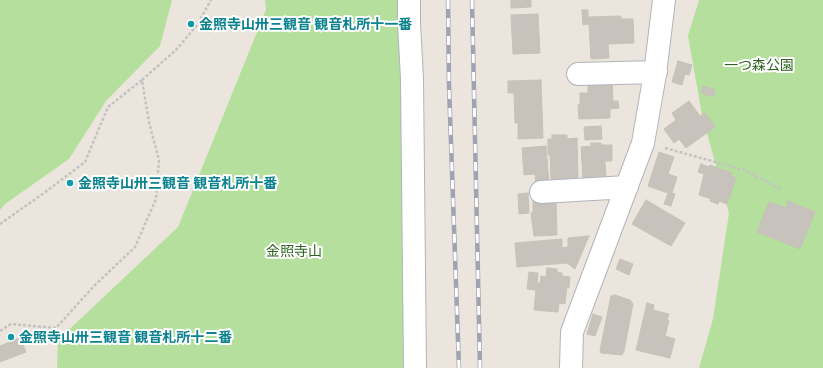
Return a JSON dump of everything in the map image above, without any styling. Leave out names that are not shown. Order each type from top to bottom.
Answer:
[{"type":"street","points":[[409,0],[412,79],[415,368]]},
{"type":"street","points":[[571,368],[572,332],[643,142],[656,72],[664,0]]},
{"type":"street","points":[[578,74],[656,72]]},
{"type":"street","points":[[541,192],[627,187]]},
{"type":"path","points":[[0,224],[85,162],[108,107],[142,80],[177,49],[197,25],[211,0]]},
{"type":"path","points":[[0,332],[11,324],[56,328],[94,286],[135,247],[156,199],[159,160],[149,122],[142,80]]},
{"type":"path","points":[[643,142],[744,170],[780,189]]},
{"type":"green space","points":[[0,0],[172,0],[160,46],[106,101],[69,159],[5,204],[0,210]]},
{"type":"green space","name":"金照寺山","points":[[265,0],[407,0],[410,368],[57,368],[58,340],[178,227],[266,10]]},
{"type":"green space","name":"一つ森公園","points":[[699,0],[823,0],[823,368],[699,368],[713,319],[729,213],[702,115],[688,36]]},
{"type":"building","points":[[511,0],[531,0],[531,7],[511,8]]},
{"type":"building","points":[[582,10],[588,10],[588,17],[621,16],[621,19],[633,19],[634,43],[608,44],[609,58],[591,59],[589,24],[583,25]]},
{"type":"building","points":[[538,14],[540,53],[513,54],[511,15]]},
{"type":"building","points":[[678,61],[692,65],[689,75],[685,74],[682,85],[672,82]]},
{"type":"building","points":[[612,79],[613,101],[618,101],[619,108],[610,109],[610,118],[579,119],[578,105],[580,104],[580,93],[588,93],[588,80]]},
{"type":"building","points":[[541,80],[543,138],[518,139],[518,123],[515,123],[514,93],[508,93],[508,81]]},
{"type":"building","points":[[703,86],[715,90],[713,97],[701,93]]},
{"type":"building","points":[[689,101],[700,116],[705,113],[715,127],[686,148],[679,139],[674,143],[664,129],[676,120],[672,113]]},
{"type":"building","points":[[601,126],[602,139],[585,140],[584,127]]},
{"type":"building","points":[[552,135],[567,135],[567,139],[577,138],[578,179],[551,179],[548,139],[552,139]]},
{"type":"building","points":[[591,143],[612,145],[612,161],[605,161],[606,178],[583,179],[581,147],[591,146]]},
{"type":"building","points":[[546,146],[549,184],[536,185],[535,174],[524,175],[522,148]]},
{"type":"building","points":[[659,152],[674,157],[668,174],[677,177],[672,193],[675,194],[671,206],[664,204],[668,193],[648,186]]},
{"type":"building","points":[[701,164],[709,167],[710,165],[732,173],[731,176],[736,178],[727,204],[719,201],[718,204],[710,201],[711,199],[699,195],[704,174],[698,172]]},
{"type":"building","points":[[528,193],[529,213],[519,214],[518,194]]},
{"type":"building","points":[[556,197],[557,235],[534,236],[531,213],[533,213],[533,199]]},
{"type":"building","points":[[646,200],[685,223],[671,246],[632,224]]},
{"type":"building","points":[[788,201],[815,212],[800,249],[757,232],[769,202],[786,208]]},
{"type":"building","points":[[589,236],[575,269],[567,263],[517,267],[515,243],[562,239],[562,248],[568,247],[568,238]]},
{"type":"building","points":[[620,259],[633,264],[629,275],[616,269]]},
{"type":"building","points":[[547,268],[557,269],[557,272],[562,273],[562,276],[570,277],[565,304],[559,303],[558,312],[534,310],[536,290],[527,289],[529,272],[538,273],[537,283],[540,283],[541,276],[546,277]]},
{"type":"building","points":[[615,295],[630,300],[633,304],[622,355],[601,353],[600,350],[611,296]]},
{"type":"building","points":[[647,303],[654,305],[653,310],[669,314],[667,320],[669,321],[665,336],[675,339],[670,358],[636,350]]},
{"type":"building","points":[[593,314],[602,317],[595,336],[587,334]]},
{"type":"building","points":[[20,338],[26,352],[0,362],[0,346]]},
{"type":"railway","points":[[448,0],[449,86],[459,368]]},
{"type":"railway","points":[[472,0],[480,368]]},
{"type":"place","name":"金照寺山卅三観音 観音札所十一番","points":[[191,24]]},
{"type":"place","name":"金照寺山卅三観音 観音札所十番","points":[[70,183]]},
{"type":"place","name":"金照寺山卅三観音 観音札所十二番","points":[[11,337]]}]
